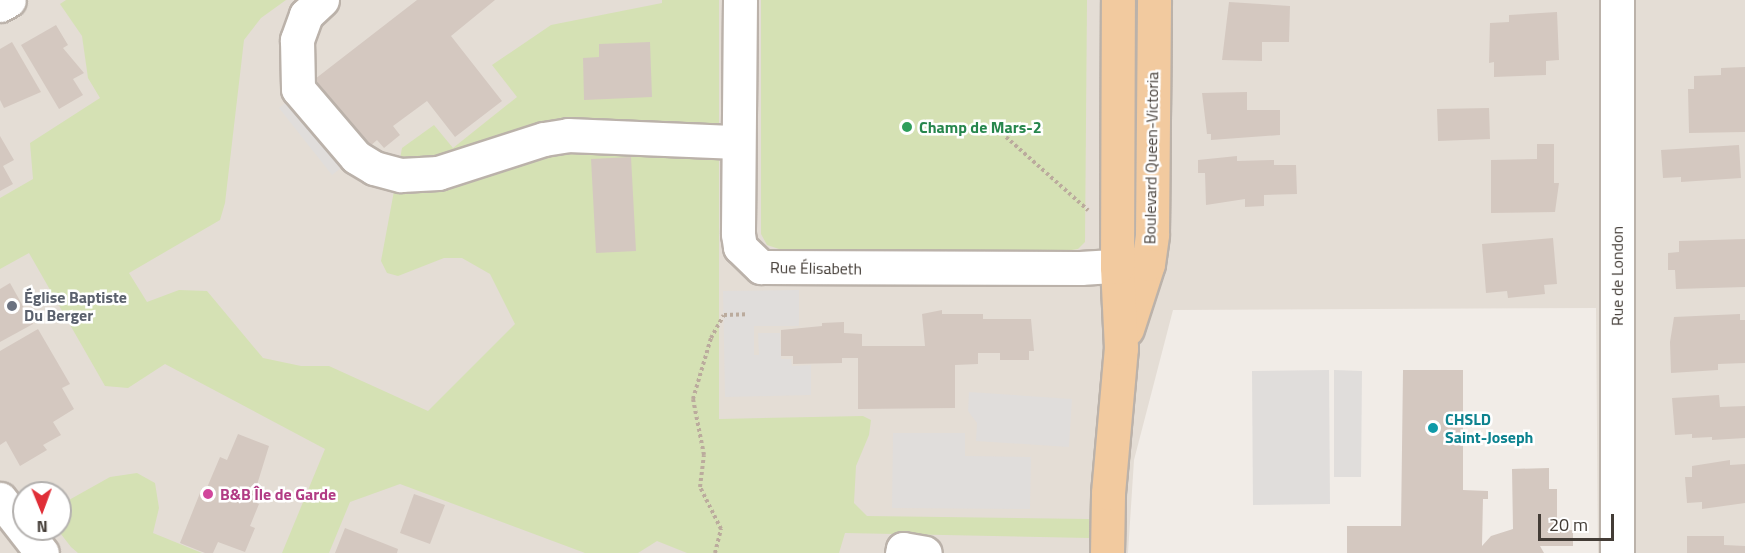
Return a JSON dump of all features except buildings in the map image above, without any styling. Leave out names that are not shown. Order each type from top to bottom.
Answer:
[{"type":"main road","name":"Boulevard Queen-Victoria","points":[[1107,553],[1108,494],[1128,256],[1118,0]]},
{"type":"main road","name":"Boulevard Queen-Victoria","points":[[1128,256],[1152,234],[1154,0]]},
{"type":"street","points":[[0,5],[9,0]]},
{"type":"street","points":[[322,0],[306,15],[297,39],[298,89],[356,157],[374,168],[401,175],[438,173],[544,139],[568,135],[738,142]]},
{"type":"street","name":"Rue Élisabeth","points":[[740,0],[738,142],[740,247],[755,290],[1128,256]]},
{"type":"street","name":"Rue de London","points":[[1617,0],[1617,553]]},
{"type":"street","points":[[0,499],[42,553]]},
{"type":"street","points":[[902,553],[903,549],[925,553]]},
{"type":"path","points":[[1006,136],[1128,256]]},
{"type":"path","points":[[715,553],[721,529],[700,487],[704,455],[693,399],[711,338],[724,315],[755,290]]},
{"type":"shaded area","points":[[0,0],[1745,0],[1745,553],[1598,553],[1596,308],[1173,310],[1134,460],[1128,553],[0,553]]},
{"type":"shaded area","points":[[312,82],[365,149],[332,175],[279,108]]},
{"type":"shaded area","points":[[799,290],[799,326],[754,326],[754,355],[759,355],[758,333],[780,333],[781,359],[791,359],[792,366],[811,365],[811,395],[725,397],[723,291]]},
{"type":"shaded area","points":[[1329,370],[1330,504],[1253,505],[1252,371]]},
{"type":"shaded area","points":[[1334,370],[1362,371],[1361,477],[1334,477]]},
{"type":"shaded area","points":[[969,392],[1072,399],[1069,447],[976,441],[977,423],[968,411]]},
{"type":"shaded area","points":[[893,433],[965,433],[965,456],[1031,457],[1030,509],[892,508]]},
{"type":"green space","points":[[66,0],[286,0],[261,18],[244,40],[225,203],[220,220],[129,273],[147,302],[179,290],[207,291],[263,358],[301,366],[329,366],[428,411],[515,324],[490,274],[462,258],[444,258],[398,276],[387,273],[381,261],[402,148],[434,125],[453,148],[517,97],[492,65],[551,25],[662,3],[662,0],[719,0],[719,419],[863,416],[871,420],[869,435],[856,466],[854,503],[867,516],[1089,519],[1089,538],[845,533],[839,553],[687,553],[657,541],[638,553],[585,553],[400,484],[350,502],[329,553],[282,553],[325,449],[165,364],[128,388],[105,386],[29,253],[0,269],[0,198],[33,179],[30,143],[100,98],[88,78],[82,36],[60,4]]},
{"type":"green space","points":[[761,0],[1087,0],[1085,242],[1078,249],[1066,251],[791,253],[767,245],[761,234]]},
{"type":"green space","points":[[137,473],[155,483],[159,508],[153,533],[202,553],[78,553],[66,541],[72,541],[72,498],[110,477]]},
{"type":"place","name":"Champ de Mars-2","points":[[907,127]]},
{"type":"place","name":"Église Baptiste Du Berger","points":[[12,306]]},
{"type":"place","name":"CHSLD Saint-Joseph","points":[[1433,428]]},
{"type":"place","name":"B&B Île de Garde","points":[[208,494]]}]
